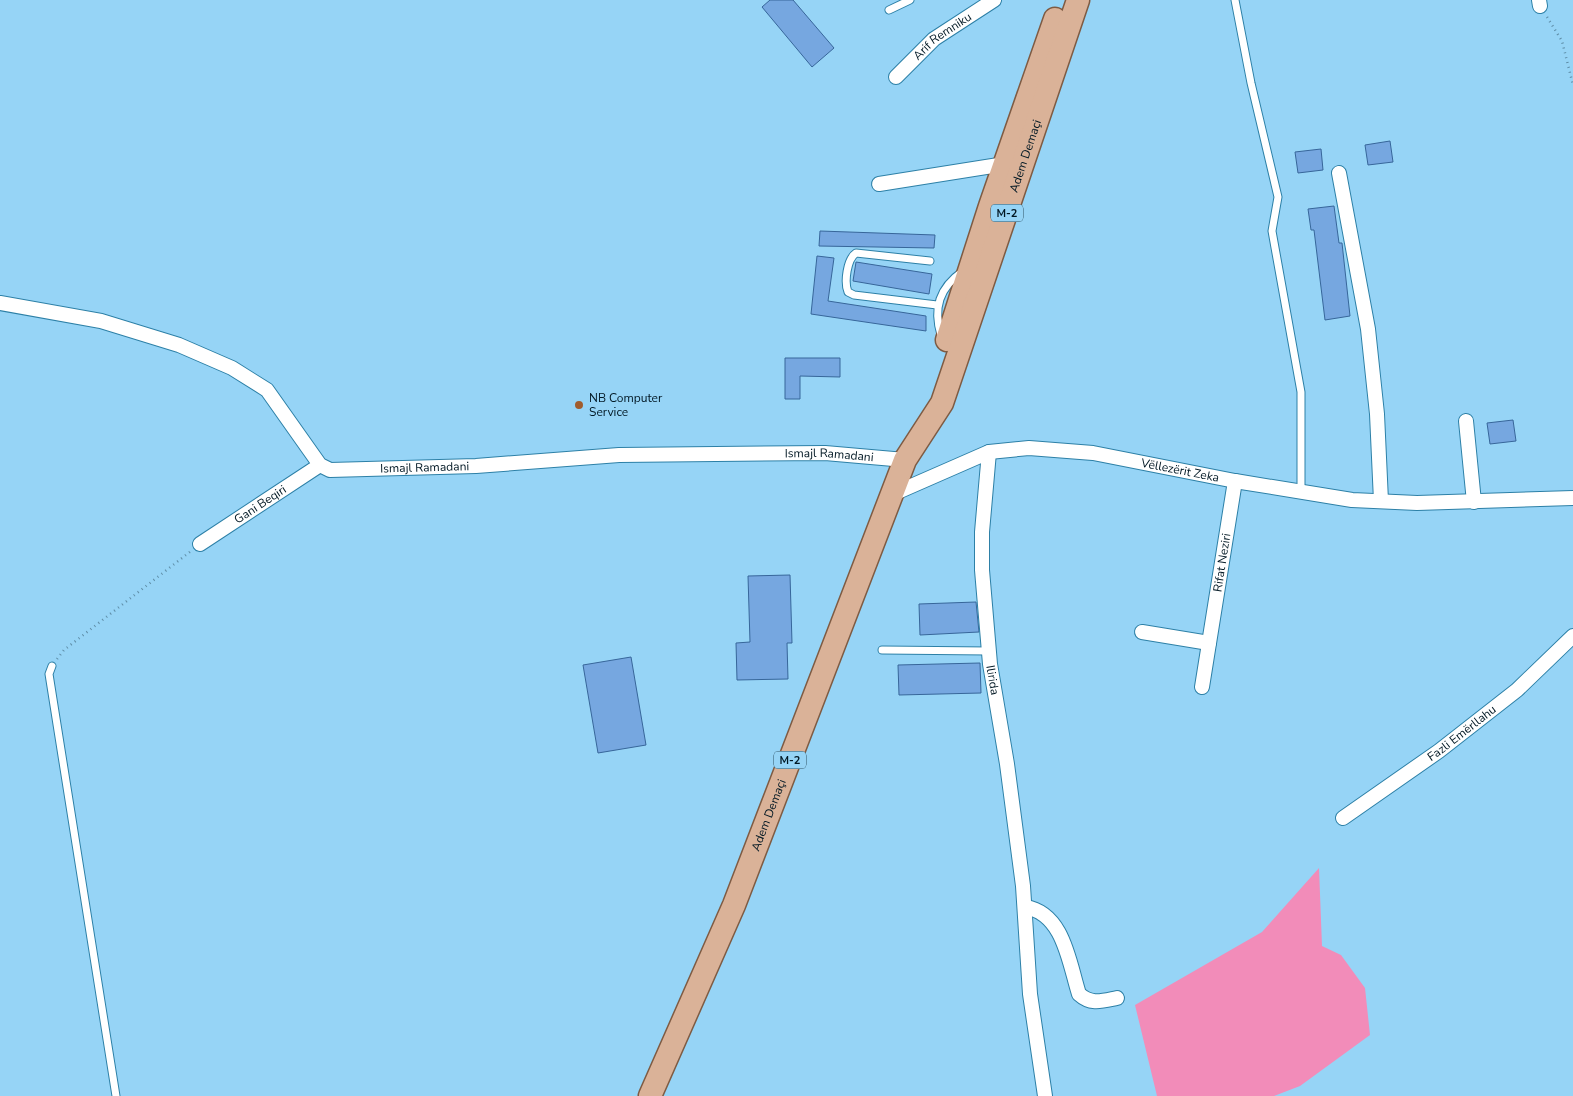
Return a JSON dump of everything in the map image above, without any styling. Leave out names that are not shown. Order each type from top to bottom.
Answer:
[{"type":"main road","name":"Adem Demaçi","points":[[927,422],[928,398],[1005,164],[1062,0]]},
{"type":"main road","name":"Adem Demaçi","points":[[650,1096],[734,905],[905,460],[927,422],[942,403],[1078,0]]},
{"type":"street","name":"Arif Remniku","points":[[896,77],[934,39],[994,0]]},
{"type":"street","points":[[879,184],[1005,164]]},
{"type":"street","points":[[1339,173],[1368,329],[1377,414],[1381,501]]},
{"type":"street","points":[[0,303],[102,321],[179,345],[232,368],[267,390],[320,465]]},
{"type":"street","points":[[1466,421],[1474,502]]},
{"type":"street","name":"Vëllezërit Zeka","points":[[893,494],[989,452],[1048,448],[1093,453],[1234,481],[1352,500],[1474,502],[1573,498]]},
{"type":"street","name":"Ilirida","points":[[989,452],[982,532],[982,570],[989,651],[1007,764],[1025,907],[1030,994],[1045,1096]]},
{"type":"street","name":"Ismajl Ramadani","points":[[320,465],[339,472],[476,466],[618,456],[796,453],[825,453],[905,460]]},
{"type":"street","name":"Gani Beqiri","points":[[200,544],[320,465]]},
{"type":"street","name":"Rifat Neziri","points":[[1202,687],[1234,481]]},
{"type":"street","points":[[1142,632],[1209,643]]},
{"type":"street","name":"Fazli Emërllahu","points":[[1343,818],[1439,751],[1518,690],[1573,636]]},
{"type":"street","points":[[1025,907],[1041,913],[1059,931],[1079,994],[1087,1001],[1093,1002],[1117,998]]},
{"type":"lane","points":[[890,10],[910,0]]},
{"type":"lane","points":[[1235,0],[1251,83],[1278,197],[1272,231],[1301,392],[1301,491]]},
{"type":"lane","points":[[930,261],[856,253],[850,261],[846,287],[848,292],[854,295],[937,305]]},
{"type":"lane","points":[[945,345],[937,321],[937,305],[945,287],[971,265]]},
{"type":"lane","points":[[882,650],[989,651]]},
{"type":"lane","points":[[52,666],[48,674],[116,1096]]},
{"type":"path","points":[[1540,3],[1562,41],[1573,85]]},
{"type":"path","points":[[52,666],[64,650],[200,544]]},
{"type":"shaded area","points":[[1319,868],[1322,946],[1341,955],[1365,988],[1370,1035],[1300,1086],[1274,1096],[1157,1096],[1135,1005],[1262,932]]},
{"type":"building","points":[[770,0],[793,0],[834,48],[812,67],[762,7]]},
{"type":"building","points":[[1390,141],[1393,162],[1368,165],[1365,145]]},
{"type":"building","points":[[1321,149],[1323,170],[1298,173],[1295,152]]},
{"type":"building","points":[[1334,206],[1339,243],[1342,243],[1350,316],[1325,320],[1314,230],[1311,230],[1308,209]]},
{"type":"building","points":[[820,231],[935,235],[934,248],[819,246]]},
{"type":"building","points":[[817,256],[834,258],[828,301],[926,316],[926,331],[811,314]]},
{"type":"building","points":[[856,262],[932,274],[929,294],[853,281]]},
{"type":"building","points":[[785,358],[840,358],[840,377],[800,376],[800,399],[785,399]]},
{"type":"building","points":[[1513,420],[1516,441],[1490,444],[1487,423]]},
{"type":"building","points":[[790,575],[792,643],[787,643],[788,679],[737,680],[736,643],[750,642],[748,576]]},
{"type":"building","points":[[976,602],[979,632],[920,635],[919,604]]},
{"type":"building","points":[[631,657],[646,745],[598,753],[583,665]]},
{"type":"building","points":[[980,663],[981,693],[899,695],[898,665]]},
{"type":"place","name":"NB Computer Service","points":[[579,405]]}]
